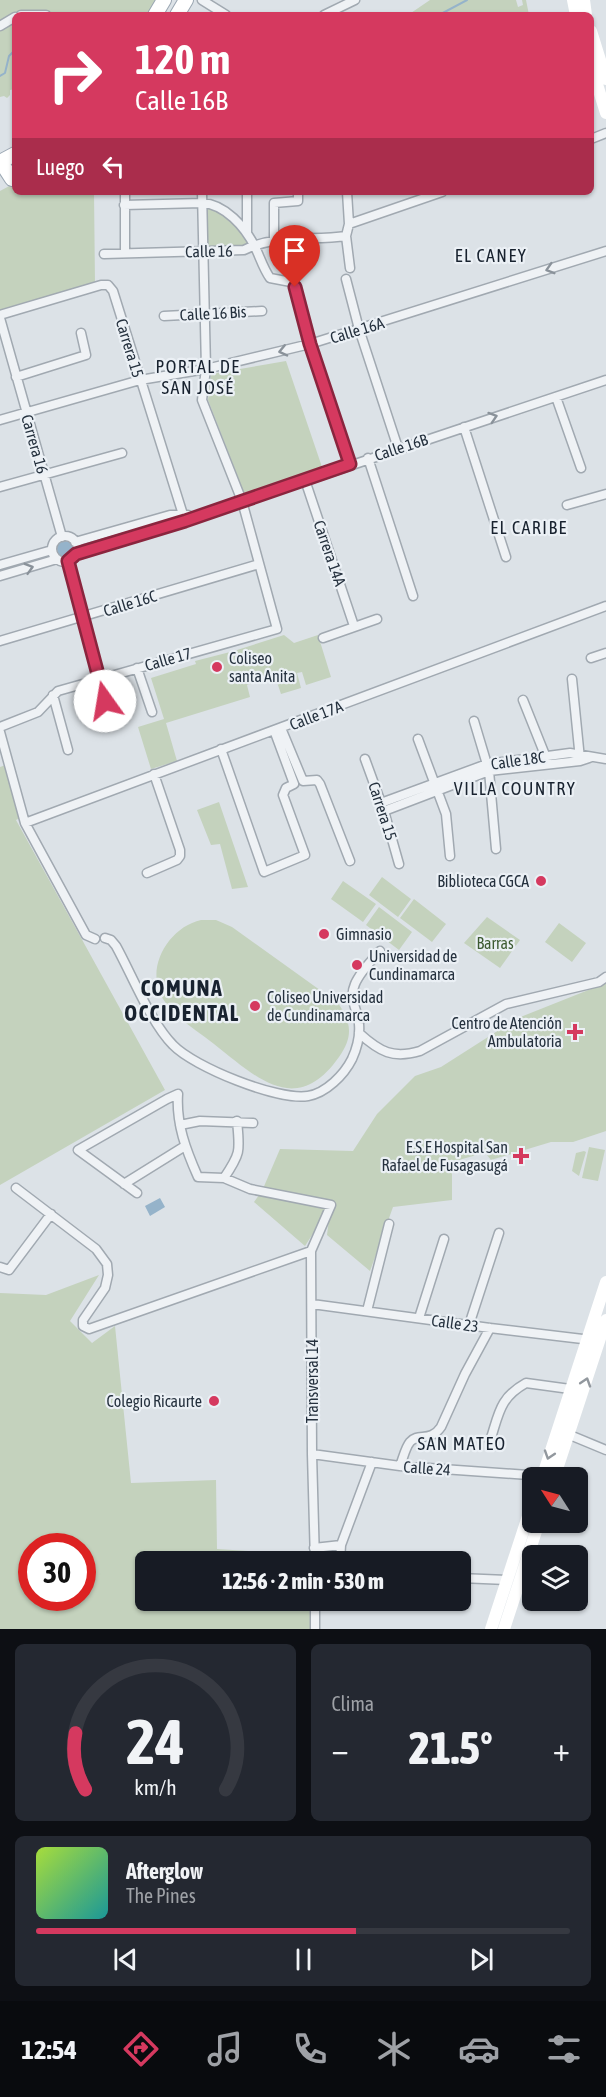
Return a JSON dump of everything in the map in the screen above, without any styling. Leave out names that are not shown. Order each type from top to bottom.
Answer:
[{"type":"main road","points":[[594,41],[606,79]]},
{"type":"main road","points":[[594,75],[606,113]]},
{"type":"main road","points":[[1,162],[9,180]]},
{"type":"main road","points":[[550,1467],[593,1340],[606,1282]]},
{"type":"main road","points":[[562,1433],[570,1389],[593,1340],[606,1320]]},
{"type":"main road","points":[[491,1629],[522,1533]]},
{"type":"main road","points":[[504,1629],[535,1533]]},
{"type":"street","points":[[202,0],[221,12]]},
{"type":"street","points":[[330,12],[355,0]]},
{"type":"street","points":[[124,195],[125,253]]},
{"type":"street","points":[[202,195],[206,369],[202,400],[242,501],[259,564]]},
{"type":"street","points":[[246,232],[247,195]]},
{"type":"street","points":[[274,240],[274,202],[298,201],[298,195]]},
{"type":"street","points":[[348,195],[349,224],[346,236],[350,268]]},
{"type":"street","points":[[349,224],[433,195]]},
{"type":"street","points":[[124,206],[202,203],[222,208],[246,232],[270,278],[287,280],[295,287],[310,344],[350,464]]},
{"type":"street","name":"Calle 16","points":[[104,254],[244,250],[274,240],[346,236]]},
{"type":"street","name":"Calle 16A","points":[[0,420],[140,380],[206,369],[310,344],[606,251]]},
{"type":"street","points":[[346,279],[359,329],[398,448]]},
{"type":"street","name":"Carrera 15","points":[[0,316],[100,285],[108,285],[113,291],[185,517]]},
{"type":"street","name":"Calle 16 Bis","points":[[164,316],[262,311]]},
{"type":"street","name":"Carrera 16","points":[[0,316],[4,352],[16,376],[62,537]]},
{"type":"street","points":[[16,376],[86,355],[81,333]]},
{"type":"street","name":"Calle 16B","points":[[76,554],[606,380]]},
{"type":"street","points":[[556,397],[582,468]]},
{"type":"street","points":[[464,427],[506,557]]},
{"type":"street","points":[[0,488],[122,453]]},
{"type":"street","points":[[368,458],[413,596]]},
{"type":"street","name":"Carrera 14A","points":[[305,480],[354,626]]},
{"type":"street","points":[[567,505],[606,494]]},
{"type":"street","name":"Calle 16B","points":[[75,542],[170,515],[185,517]]},
{"type":"street","points":[[57,559],[52,550],[54,542],[62,537],[70,538],[75,542],[77,548],[76,554],[68,561]]},
{"type":"street","points":[[0,565],[52,550]]},
{"type":"street","points":[[0,576],[57,559],[68,561]]},
{"type":"street","points":[[68,561],[101,678],[105,701]]},
{"type":"street","name":"Calle 16C","points":[[0,641],[259,564]]},
{"type":"street","name":"Calle 17","points":[[0,732],[33,716],[58,691],[277,629],[259,564]]},
{"type":"street","name":"Calle 17A","points":[[25,823],[606,606]]},
{"type":"street","points":[[323,638],[377,619]]},
{"type":"street","points":[[591,658],[606,653]]},
{"type":"street","points":[[137,668],[152,712]]},
{"type":"street","points":[[572,679],[583,758]]},
{"type":"street","points":[[53,696],[68,750]]},
{"type":"street","points":[[523,700],[547,760]]},
{"type":"street","points":[[474,721],[488,767],[496,849]]},
{"type":"street","points":[[222,749],[264,872],[305,855],[283,795],[286,788],[294,784],[278,729]]},
{"type":"street","points":[[278,729],[303,781],[313,779],[320,784],[350,861]]},
{"type":"street","points":[[0,732],[25,823],[86,935],[95,939]]},
{"type":"street","points":[[418,739],[446,814],[450,856]]},
{"type":"street","name":"Calle 18C","points":[[382,807],[488,767],[547,760],[570,753],[583,758],[606,759]]},
{"type":"street","name":"Carrera 15","points":[[365,759],[399,864]]},
{"type":"street","points":[[147,873],[177,860],[180,856],[180,850],[154,774]]},
{"type":"street","points":[[105,938],[111,940],[116,946],[163,1034],[187,1057],[199,1064],[271,1092],[307,1097],[319,1093],[338,1078],[351,1060],[359,1034],[359,1021],[352,1003],[352,993],[355,984],[380,951]]},
{"type":"street","points":[[359,1034],[374,1047],[390,1054],[406,1055],[420,1051],[506,1004],[599,982],[606,977]]},
{"type":"street","points":[[355,1051],[374,1047]]},
{"type":"street","points":[[136,1193],[78,1150],[178,1094],[177,1110],[185,1146],[198,1176],[224,1178],[238,1159],[240,1150],[237,1121]]},
{"type":"street","points":[[180,1125],[200,1121],[254,1123]]},
{"type":"street","points":[[124,1184],[185,1146]]},
{"type":"street","name":"Transversal 14","points":[[224,1178],[250,1189],[331,1205],[311,1251],[314,1551]]},
{"type":"street","points":[[16,1188],[96,1249],[107,1264],[108,1275],[105,1288],[83,1320],[83,1326],[89,1329],[311,1251]]},
{"type":"street","points":[[0,1267],[9,1270],[51,1214]]},
{"type":"street","points":[[367,1311],[389,1224]]},
{"type":"street","points":[[469,1325],[499,1233]]},
{"type":"street","points":[[419,1318],[444,1239]]},
{"type":"street","name":"Calle 23","points":[[312,1304],[593,1340]]},
{"type":"street","points":[[400,1466],[409,1443],[415,1438],[436,1434],[441,1427],[465,1374],[490,1328]]},
{"type":"street","points":[[490,1441],[503,1402],[522,1385],[526,1383],[570,1389]]},
{"type":"street","points":[[562,1433],[606,1450]]},
{"type":"street","name":"Calle 24","points":[[312,1454],[400,1466],[522,1475]]},
{"type":"street","points":[[341,1551],[372,1462]]},
{"type":"street","points":[[314,1548],[341,1545]]},
{"type":"street","points":[[471,1578],[507,1580]]},
{"type":"street","points":[[315,1611],[315,1629]]},
{"type":"green space","points":[[0,0],[159,0],[151,12],[12,12],[12,16],[0,23]]},
{"type":"green space","points":[[430,0],[516,0],[518,7],[523,5],[522,0],[526,0],[528,12],[412,12]]},
{"type":"green space","points":[[12,23],[12,90],[7,98],[0,97],[0,30]]},
{"type":"green space","points":[[12,185],[12,195],[94,195],[95,284],[0,311],[0,191]]},
{"type":"green space","points":[[203,205],[221,210],[243,232],[251,244],[244,248],[205,248]]},
{"type":"green space","points":[[286,361],[322,467],[244,493],[208,400],[211,374]]},
{"type":"green space","points":[[284,635],[294,643],[318,635],[331,677],[306,685],[302,672],[297,673],[301,688],[281,694],[275,676],[247,685],[250,697],[166,723],[177,761],[151,769],[138,727],[164,719],[151,678],[196,664],[195,661]]},
{"type":"green space","points":[[6,765],[20,818],[16,820],[165,1090],[0,1185],[0,767]]},
{"type":"green space","points":[[219,802],[248,887],[232,889],[220,844],[211,845],[197,810]]},
{"type":"green space","points":[[382,877],[411,899],[398,917],[369,895]]},
{"type":"green space","points":[[343,881],[376,904],[363,922],[331,899]]},
{"type":"green space","points":[[414,899],[446,924],[432,942],[400,918]]},
{"type":"green space","points":[[379,907],[412,932],[399,950],[366,925]]},
{"type":"green space","name":"Barras","points":[[487,917],[520,940],[500,968],[464,943]]},
{"type":"green space","name":"Coliseo Universidad de Cundinamarca","points":[[201,920],[216,920],[232,927],[338,1003],[346,1017],[349,1036],[344,1050],[323,1075],[307,1085],[292,1088],[276,1086],[245,1069],[168,1006],[158,987],[156,975],[158,962],[163,950],[179,931]]},
{"type":"green space","points":[[559,923],[586,943],[572,962],[545,942]]},
{"type":"green space","points":[[606,983],[606,1131],[573,1142],[551,1142],[491,1160],[483,1150],[473,1156],[452,1162],[452,1200],[393,1207],[370,1271],[327,1235],[330,1211],[328,1210],[305,1246],[254,1202],[262,1191],[280,1149],[353,1151],[377,1114],[415,1076],[441,1067],[518,1018]]},
{"type":"green space","points":[[589,1147],[605,1150],[598,1181],[582,1178]]},
{"type":"green space","points":[[586,1152],[579,1176],[572,1171],[576,1153]]},
{"type":"green space","points":[[99,1275],[70,1321],[92,1343],[115,1326],[131,1483],[216,1480],[217,1549],[249,1551],[135,1551],[135,1611],[312,1611],[311,1629],[0,1629],[0,1293],[46,1295]]},
{"type":"water","points":[[62,541],[68,541],[73,549],[71,555],[62,557],[57,552],[57,546]]},
{"type":"water","points":[[160,1198],[165,1207],[150,1216],[145,1206]]},
{"type":"waterway","points":[[445,12],[467,0]]},
{"type":"waterway","points":[[0,76],[5,73],[9,56],[12,53]]},
{"type":"place","name":"Coliseo santa Anita","points":[[217,667]]},
{"type":"place","name":"Biblioteca CGCA","points":[[541,881]]},
{"type":"place","name":"Gimnasio","points":[[324,934]]},
{"type":"place","name":"Universidad de Cundinamarca","points":[[357,965]]},
{"type":"place","name":"Coliseo Universidad de Cundinamarca","points":[[255,1006]]},
{"type":"place","name":"Centro de Atención Ambulatoria","points":[[575,1032]]},
{"type":"place","name":"E.S.E Hospital San Rafael de Fusagasugá","points":[[521,1156]]},
{"type":"place","name":"Colegio Ricaurte","points":[[214,1401]]},
{"type":"district","name":"EL CANEY","points":[[491,255]]},
{"type":"district","name":"PORTAL DE SAN JOSÉ","points":[[198,376]]},
{"type":"district","name":"EL CARIBE","points":[[529,527]]},
{"type":"district","name":"VILLA COUNTRY","points":[[515,788]]},
{"type":"district","name":"COMUNA OCCIDENTAL","points":[[182,1000]]},
{"type":"district","name":"SAN MATEO","points":[[462,1443]]},
{"type":"route","points":[[105,701],[101,678],[68,561],[76,554],[185,521],[350,464],[310,344],[295,287]]}]
